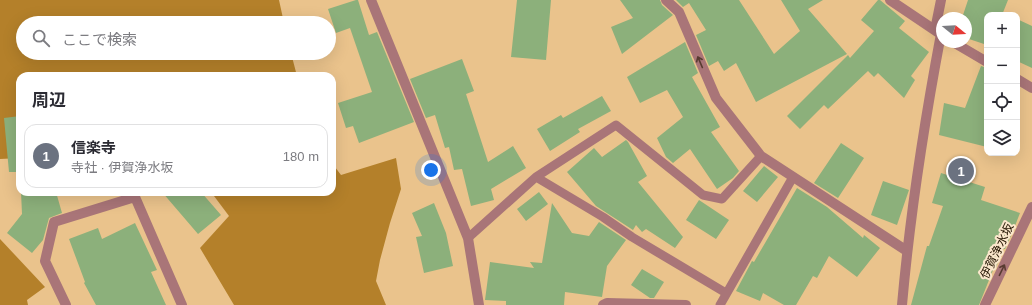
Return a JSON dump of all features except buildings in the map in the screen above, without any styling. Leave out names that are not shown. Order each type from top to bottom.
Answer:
[{"type":"street","points":[[371,0],[468,238],[479,305]]},
{"type":"street","points":[[666,0],[679,12],[716,98],[762,156],[907,251]]},
{"type":"street","points":[[890,0],[936,31]]},
{"type":"street","points":[[940,12],[941,0]]},
{"type":"street","points":[[902,305],[907,251],[937,48]]},
{"type":"street","points":[[964,48],[984,60]]},
{"type":"street","points":[[1020,81],[1032,88]]},
{"type":"street","points":[[66,305],[45,261],[54,222],[135,197],[182,305]]},
{"type":"street","name":"伊賀浄水坂","points":[[985,305],[1032,207]]},
{"type":"street","points":[[603,305],[607,303],[686,305]]},
{"type":"lane","points":[[468,238],[536,176],[616,125],[703,195],[722,199],[762,156]]},
{"type":"lane","points":[[536,176],[603,217],[632,237],[726,293]]},
{"type":"lane","points":[[720,305],[793,177]]},
{"type":"shaded area","points":[[0,0],[279,0],[282,16],[16,16],[16,60],[293,60],[296,72],[16,72],[16,158],[0,159]]},
{"type":"shaded area","points":[[396,158],[401,189],[390,223],[376,281],[386,305],[234,305],[200,248],[229,216],[214,196],[336,196],[336,168],[341,175]]},
{"type":"shaded area","points":[[0,239],[45,287],[27,300],[28,305],[0,305]]},
{"type":"place","name":"信楽寺","points":[[961,171]]}]
